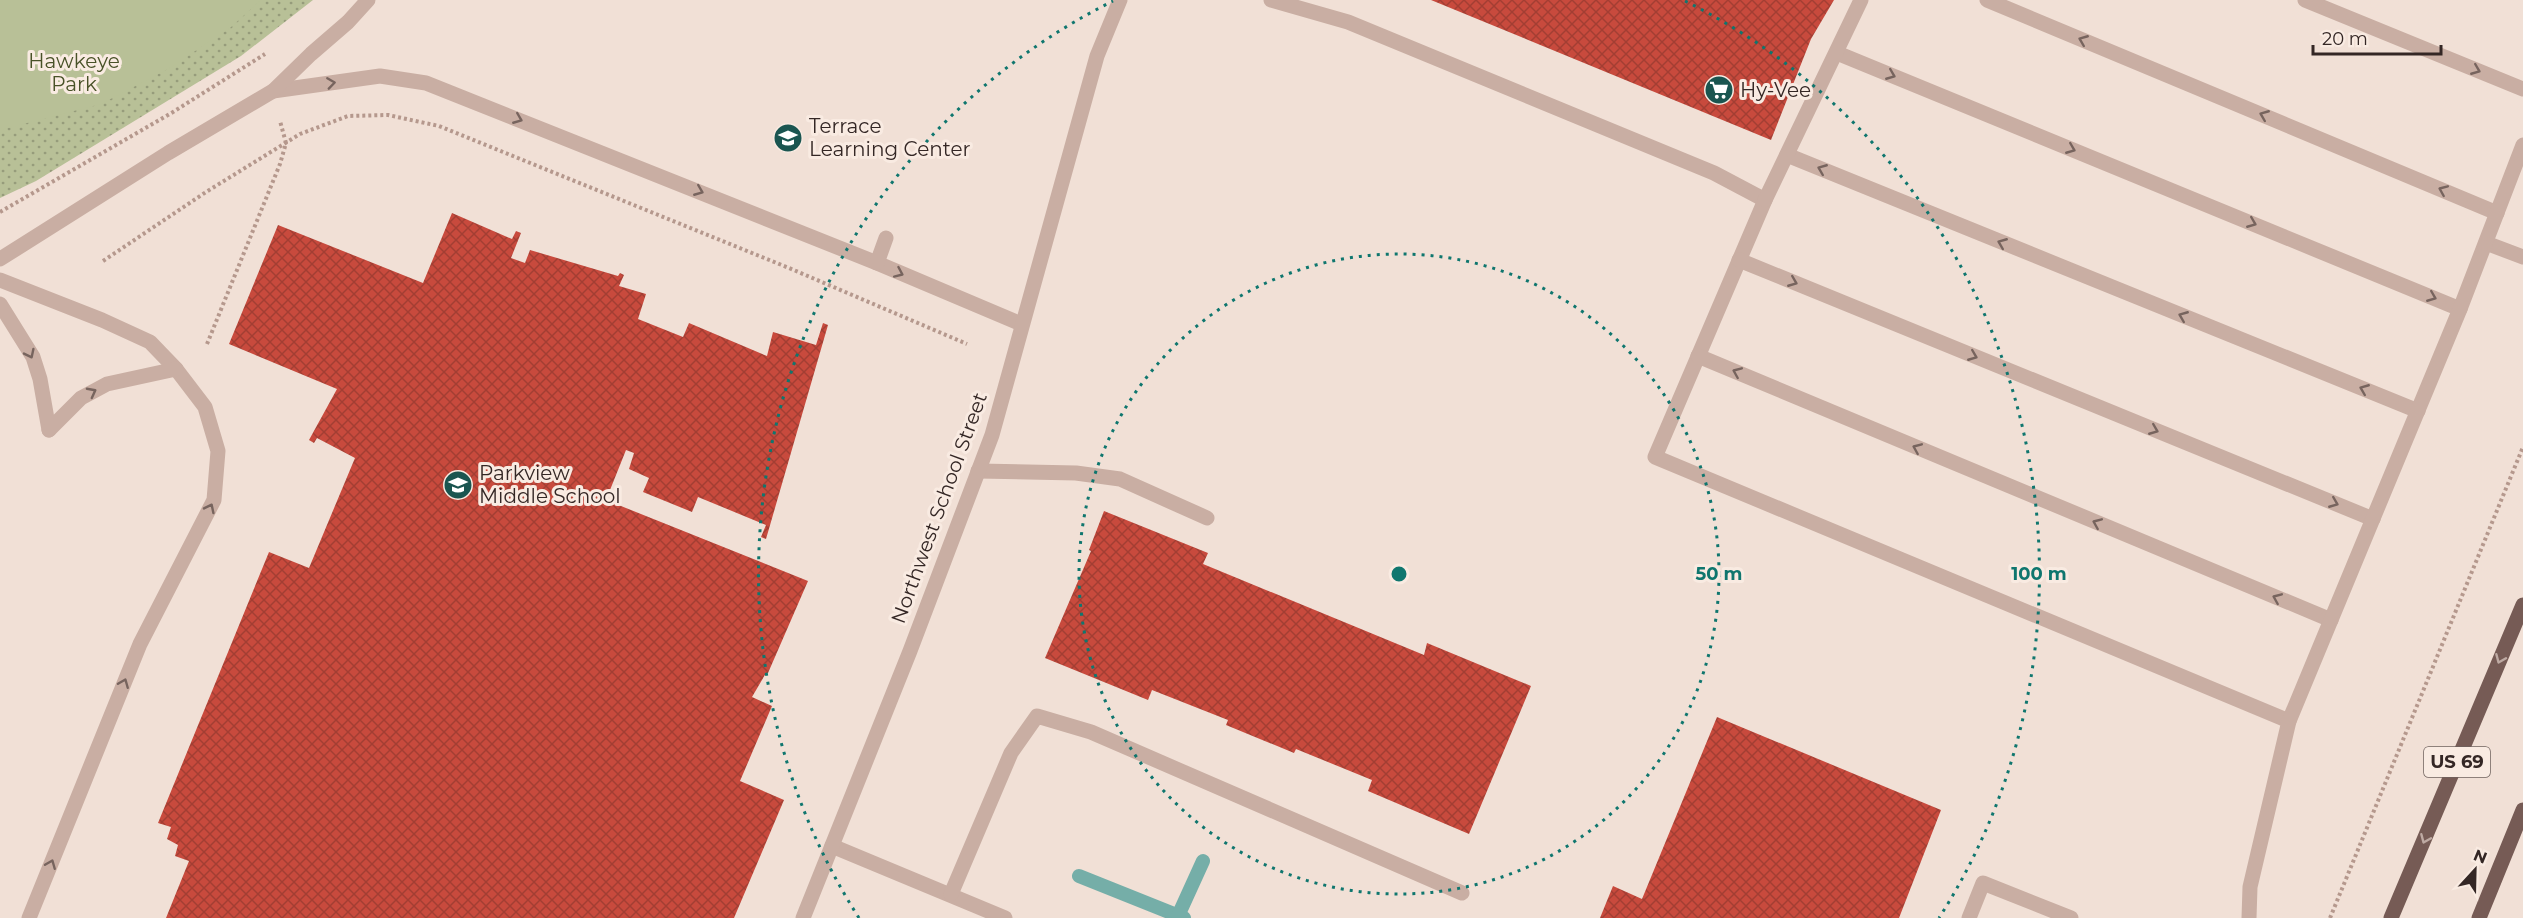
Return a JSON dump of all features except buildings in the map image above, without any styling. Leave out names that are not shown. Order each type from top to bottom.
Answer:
[{"type":"main road","name":"US 69","points":[[2391,918],[2523,605]]},
{"type":"main road","points":[[2479,918],[2523,810]]},
{"type":"street","points":[[0,260],[168,153],[273,91],[348,22],[368,0]]},
{"type":"street","name":"Northwest School Street","points":[[803,918],[910,651],[992,435],[1097,56],[1120,0]]},
{"type":"street","points":[[1271,0],[1348,22],[1714,173],[1765,200]]},
{"type":"street","points":[[1861,0],[1765,200],[1655,457],[2289,721]]},
{"type":"street","points":[[1987,0],[2497,213]]},
{"type":"street","points":[[2305,0],[2523,89]]},
{"type":"street","points":[[1837,53],[2460,309]]},
{"type":"street","points":[[273,91],[380,76],[426,83],[877,263],[1021,324]]},
{"type":"street","points":[[2249,918],[2250,886],[2289,721],[2460,309],[2523,145]]},
{"type":"street","points":[[1787,155],[2418,411]]},
{"type":"street","points":[[877,263],[886,238]]},
{"type":"street","points":[[2486,243],[2523,257]]},
{"type":"street","points":[[1739,260],[2373,519]]},
{"type":"street","points":[[0,280],[102,320],[150,342],[176,369],[205,407],[218,451],[214,500],[140,644],[29,918]]},
{"type":"street","points":[[0,304],[33,357],[40,379],[49,430],[81,398],[107,384],[176,369]]},
{"type":"street","points":[[1698,356],[2331,620]]},
{"type":"street","points":[[978,471],[1076,473],[1120,479],[1207,518]]},
{"type":"street","points":[[951,894],[1011,753],[1037,716],[1091,732],[1462,893]]},
{"type":"street","points":[[832,846],[1005,918]]},
{"type":"street","points":[[1969,918],[1983,883],[2071,918]]},
{"type":"path","points":[[0,212],[173,112],[267,52]]},
{"type":"path","points":[[207,344],[280,164],[286,143],[273,91]]},
{"type":"path","points":[[103,261],[206,192],[300,134],[348,116],[388,115],[438,126],[789,268],[967,344]]},
{"type":"path","points":[[2330,918],[2523,447]]},
{"type":"green space","name":"Hawkeye Park","points":[[0,0],[313,0],[241,56],[36,181],[0,198]]},
{"type":"green space","name":"Hawkeye Park","points":[[0,0],[261,0],[230,28],[168,69],[101,104],[0,130]]},
{"type":"waterway","points":[[1178,916],[1203,861]]},
{"type":"waterway","points":[[1079,876],[1184,918]]},
{"type":"place","name":"Hy-Vee","points":[[1719,90]]},
{"type":"place","name":"Terrace Learning Center","points":[[788,138]]},
{"type":"place","name":"Parkview Middle School","points":[[458,485]]}]
